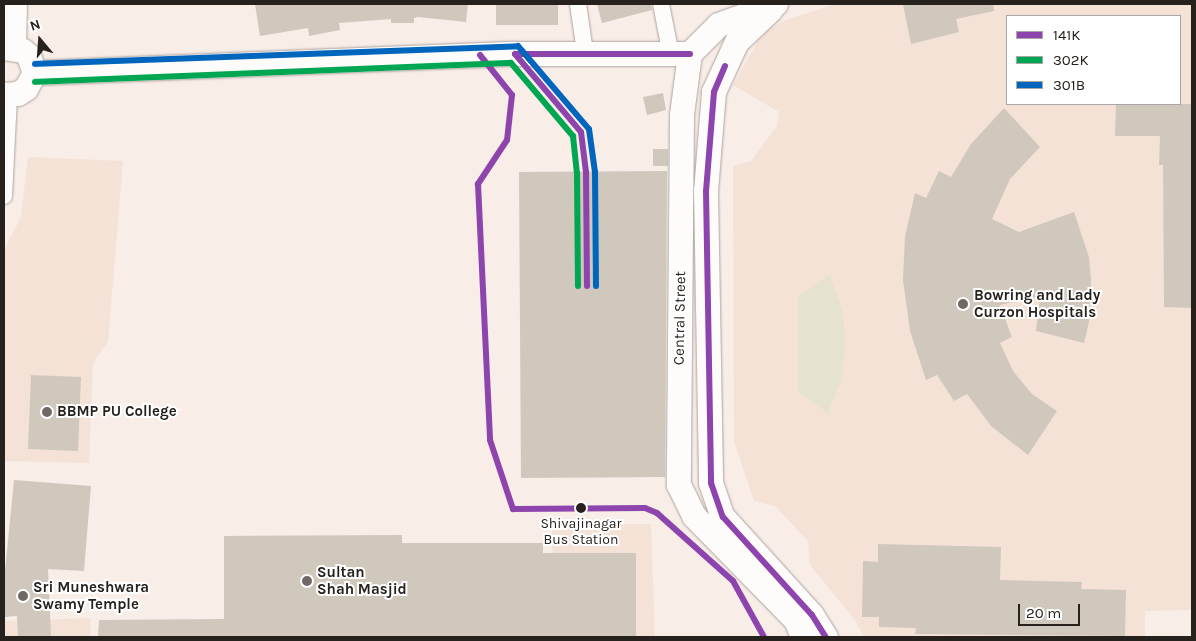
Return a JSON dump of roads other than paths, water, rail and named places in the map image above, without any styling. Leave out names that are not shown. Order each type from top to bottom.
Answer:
[{"type":"street","points":[[4,196],[6,95],[26,89],[34,73],[30,56],[7,47],[16,12],[35,4]]},
{"type":"street","points":[[578,4],[585,52]]},
{"type":"street","points":[[34,73],[585,52],[681,55],[661,4]]},
{"type":"street","name":"Central Street","points":[[777,4],[748,9],[719,25],[681,55],[679,485],[694,516],[796,620],[803,637]]},
{"type":"street","name":"Central Street","points":[[777,4],[737,42],[714,92],[706,191],[711,484],[723,517],[812,615],[826,637]]},
{"type":"place","name":"Bowring and Lady Curzon Hospitals","points":[[963,304]]},
{"type":"place","name":"BBMP PU College","points":[[47,412]]},
{"type":"place","name":"Shivajinagar Bus Station","points":[[581,508]]},
{"type":"place","name":"Sultan Shah Masjid","points":[[307,581]]},
{"type":"place","name":"Sri Muneshwara Swamy Temple","points":[[23,596]]}]
